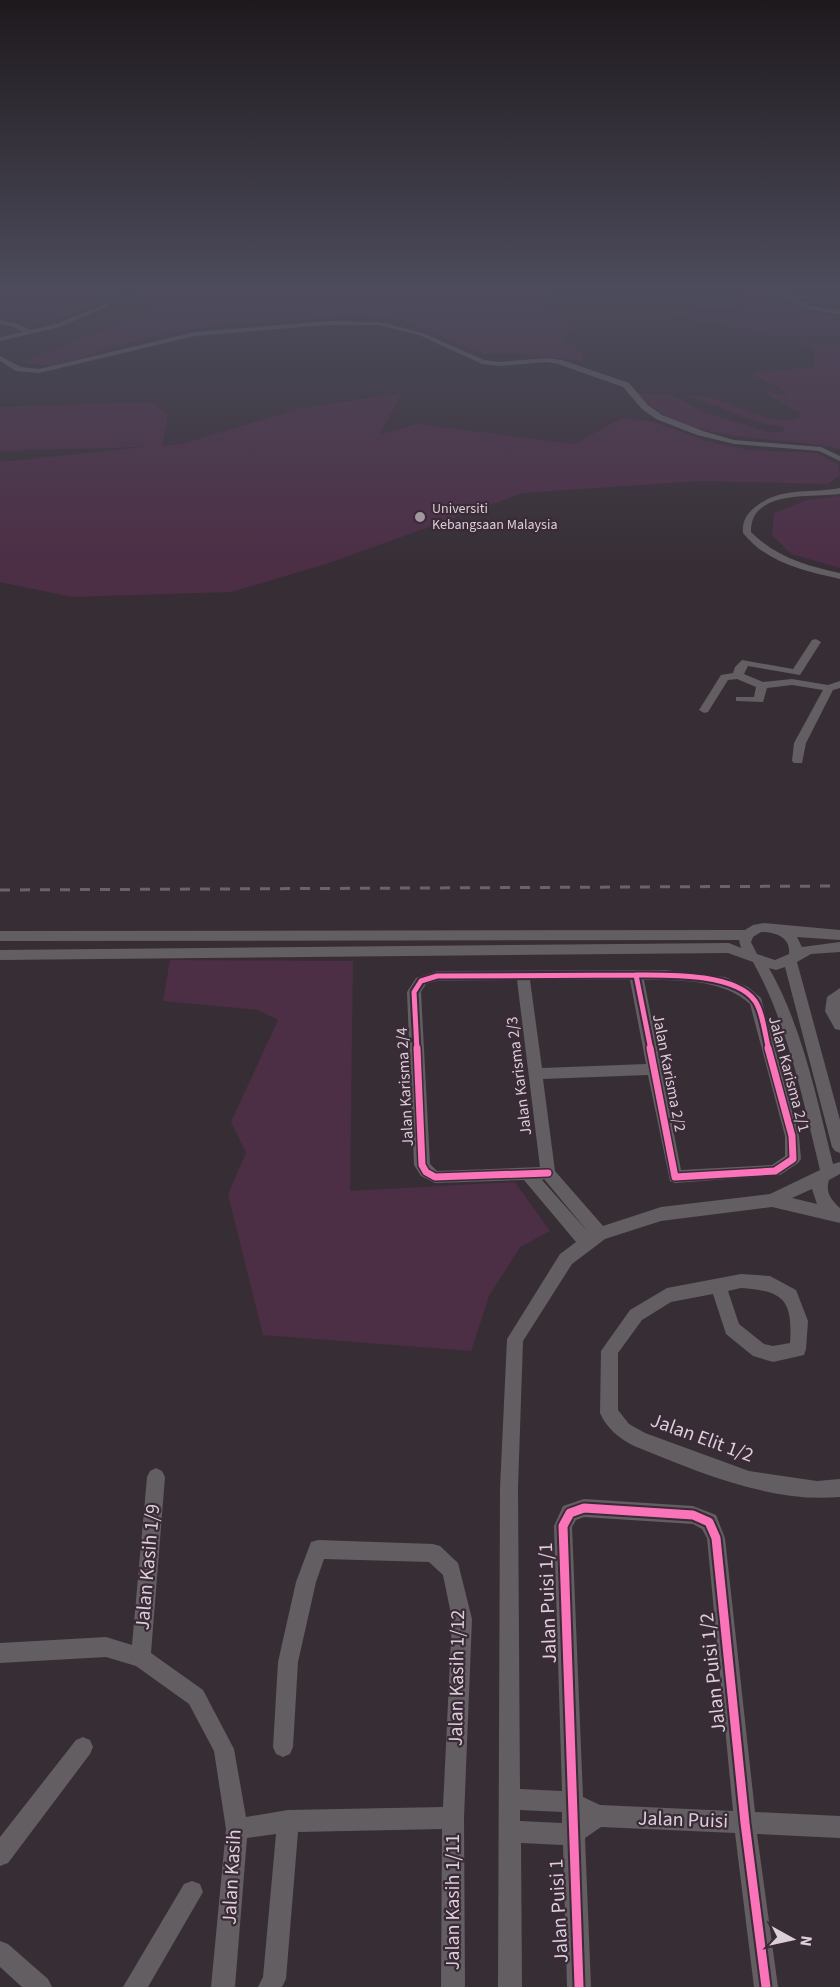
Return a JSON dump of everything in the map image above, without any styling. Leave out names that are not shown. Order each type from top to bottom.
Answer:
[{"type":"street","points":[[619,383],[626,385],[645,407],[659,417],[700,433],[734,442],[821,449],[840,459]]},
{"type":"street","points":[[840,491],[789,493],[773,498],[749,517],[746,523],[747,533],[756,544],[782,560],[840,576]]},
{"type":"street","points":[[738,676],[740,667],[746,662],[796,673],[816,642]]},
{"type":"street","points":[[704,710],[725,676],[738,676],[762,685],[792,682],[834,686],[800,743],[798,760]]},
{"type":"street","points":[[740,699],[759,700],[762,685]]},
{"type":"street","points":[[838,1215],[820,1197],[818,1190],[830,1172],[777,993],[756,959],[746,950],[745,942],[747,936],[758,928],[840,935]]},
{"type":"street","points":[[782,931],[796,943],[797,951],[792,959],[840,1147]]},
{"type":"street","points":[[0,936],[747,936]]},
{"type":"street","points":[[0,955],[729,948],[776,964],[792,959],[808,950],[840,947]]},
{"type":"street","points":[[523,976],[636,974]]},
{"type":"street","name":"Jalan Karisma 2/2","points":[[636,974],[675,1177]]},
{"type":"street","name":"Jalan Karisma 2/1","points":[[636,974],[725,982],[743,990],[756,1002],[792,1136],[793,1159],[775,1171],[675,1177]]},
{"type":"street","name":"Jalan Karisma 2/4","points":[[523,976],[437,976],[421,981],[414,992],[422,1165],[426,1172],[435,1178],[548,1173]]},
{"type":"street","name":"Jalan Karisma 2/3","points":[[523,976],[538,1074],[548,1173]]},
{"type":"street","points":[[836,997],[832,1011],[840,1025]]},
{"type":"street","points":[[538,1074],[654,1069]]},
{"type":"street","points":[[510,1987],[509,1488],[515,1339],[566,1259],[593,1238],[661,1214],[772,1200],[830,1172]]},
{"type":"street","points":[[548,1173],[593,1238]]},
{"type":"street","points":[[528,1174],[593,1238]]},
{"type":"street","points":[[772,1200],[838,1215]]},
{"type":"street","name":"Jalan Elit 1/2","points":[[719,1287],[732,1329],[759,1350],[773,1354],[798,1349],[800,1321],[790,1295],[770,1283],[741,1281],[719,1287],[667,1294],[636,1316],[610,1351],[609,1413],[623,1430],[640,1440],[749,1480],[817,1490],[840,1488]]},
{"type":"street","name":"Jalan Kasih 1/9","points":[[141,1658],[156,1477]]},
{"type":"street","name":"Jalan Puisi 1/1","points":[[572,1834],[563,1526],[570,1513],[584,1508],[693,1515],[709,1522]]},
{"type":"street","name":"Jalan Puisi 1/2","points":[[709,1522],[716,1538],[745,1823],[766,1987]]},
{"type":"street","name":"Jalan Kasih 1/12","points":[[283,1747],[288,1662],[306,1582],[318,1549],[433,1553],[451,1570],[462,1619],[453,1818]]},
{"type":"street","name":"Jalan Kasih","points":[[0,1653],[106,1647],[141,1658],[196,1696],[224,1749],[237,1829],[223,1987]]},
{"type":"street","points":[[0,1855],[83,1747]]},
{"type":"street","name":"Jalan Puisi","points":[[510,1798],[571,1802],[598,1816],[840,1827]]},
{"type":"street","points":[[510,1832],[572,1834],[598,1816]]},
{"type":"street","points":[[237,1829],[288,1821],[453,1818]]},
{"type":"street","name":"Jalan Kasih 1/11","points":[[453,1818],[453,1987]]},
{"type":"street","points":[[270,1987],[274,1979],[288,1821]]},
{"type":"street","name":"Jalan Puisi 1","points":[[572,1834],[579,1987]]},
{"type":"street","points":[[135,1987],[192,1892]]},
{"type":"street","points":[[0,1952],[40,1987]]},
{"type":"shaded area","points":[[769,383],[840,383],[840,449],[706,431],[681,423],[658,411],[639,394],[669,394],[704,412],[767,432],[784,432],[783,427],[761,423],[689,396],[717,400],[773,419],[799,418],[800,413],[765,393],[785,396],[785,391]]},
{"type":"shaded area","points":[[402,393],[380,434],[418,424],[574,444],[624,417],[654,422],[706,441],[750,450],[816,453],[838,464],[840,475],[828,484],[699,481],[523,493],[329,563],[231,592],[72,597],[0,582],[0,462],[144,447],[0,451],[0,407],[151,402],[168,414],[162,446],[181,444],[298,409]]},
{"type":"shaded area","points":[[840,496],[840,568],[791,554],[772,535],[774,513],[807,500]]},
{"type":"shaded area","points":[[170,960],[353,961],[350,1191],[515,1182],[550,1231],[520,1247],[489,1296],[471,1351],[263,1335],[228,1194],[246,1153],[231,1122],[278,1020],[258,1010],[163,1001]]},
{"type":"railway","points":[[0,890],[840,886]]},
{"type":"cycle path","points":[[548,1173],[435,1177],[426,1172],[422,1165],[414,992],[421,981],[437,976],[665,975],[725,982],[743,990],[756,1002],[792,1136],[793,1159],[775,1171],[675,1177],[636,974]]},
{"type":"cycle path","points":[[579,1987],[563,1526],[570,1513],[584,1508],[693,1515],[709,1522],[716,1538],[745,1823],[766,1987]]},
{"type":"place","name":"Universiti Kebangsaan Malaysia","points":[[420,517]]}]
